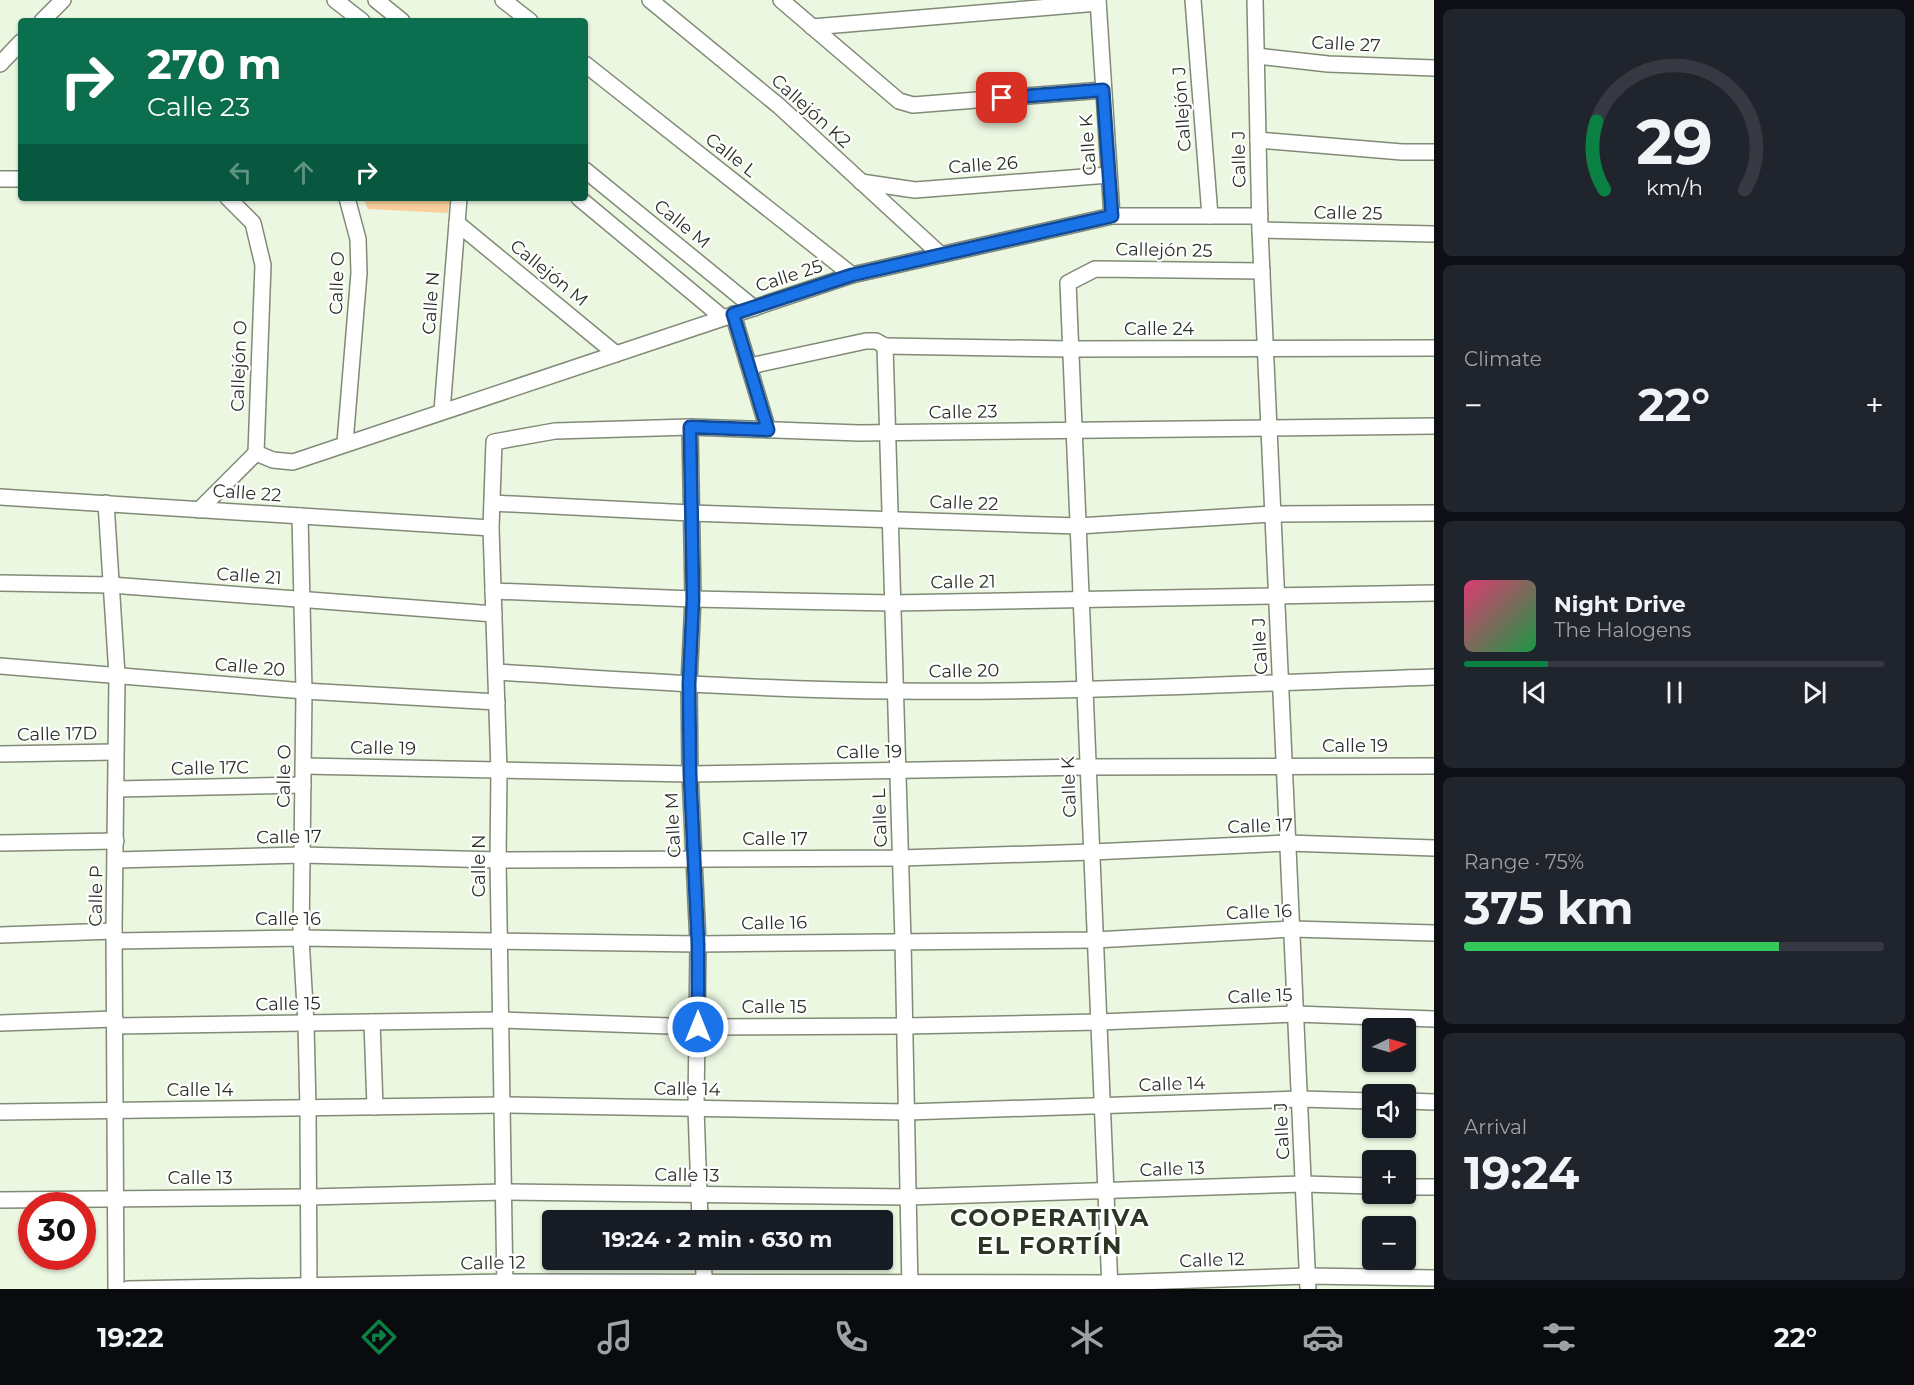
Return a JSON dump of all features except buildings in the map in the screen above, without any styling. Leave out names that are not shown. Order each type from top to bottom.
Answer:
[{"type":"street","points":[[45,18],[63,0]]},
{"type":"street","points":[[335,0],[358,18]]},
{"type":"street","points":[[376,0],[398,18]]},
{"type":"street","points":[[503,0],[526,18]]},
{"type":"street","name":"Callejón K2","points":[[650,0],[779,106],[942,255]]},
{"type":"street","points":[[781,0],[899,101],[913,105],[1103,90]]},
{"type":"street","name":"Callejón J","points":[[1193,0],[1210,216]]},
{"type":"street","name":"Calle J","points":[[1256,0],[1260,223],[1308,1282]]},
{"type":"street","points":[[812,27],[1098,2]]},
{"type":"street","name":"Calle K","points":[[1098,2],[1112,216]]},
{"type":"street","points":[[0,64],[18,45]]},
{"type":"street","name":"Calle 27","points":[[1257,56],[1328,64],[1434,68]]},
{"type":"street","name":"Calle L","points":[[588,66],[852,275]]},
{"type":"street","points":[[1258,140],[1402,152],[1434,152]]},
{"type":"street","name":"Calle M","points":[[588,172],[754,308]]},
{"type":"street","name":"Calle 26","points":[[861,182],[915,190],[1109,176]]},
{"type":"street","points":[[0,179],[18,179]]},
{"type":"street","name":"Callejón O","points":[[231,201],[253,223],[263,265],[256,453]]},
{"type":"street","name":"Calle O","points":[[345,443],[359,273],[358,239],[348,201]]},
{"type":"street","name":"Calle N","points":[[442,411],[459,201]]},
{"type":"street","points":[[583,201],[728,316],[750,366],[768,430]]},
{"type":"street","name":"Calle 25","points":[[345,443],[852,275],[1112,216],[1210,216],[1260,223],[1434,234]]},
{"type":"street","name":"Callejón M","points":[[457,223],[616,354]]},
{"type":"street","name":"Callejón 25","points":[[1068,283],[1095,269],[1262,271]]},
{"type":"street","name":"Calle K","points":[[1068,283],[1110,1286]]},
{"type":"street","points":[[750,366],[866,341],[876,340],[885,346]]},
{"type":"street","name":"Calle L","points":[[885,346],[901,858],[910,1286]]},
{"type":"street","name":"Calle 24","points":[[885,346],[1070,349],[1434,348]]},
{"type":"street","name":"Calle 23","points":[[494,442],[555,431],[690,427],[887,433],[1434,426]]},
{"type":"street","name":"Calle M","points":[[690,427],[693,599],[689,684],[690,774],[698,944],[696,1109],[700,1210]]},
{"type":"street","name":"Calle N","points":[[494,442],[491,528],[499,771],[498,860],[505,1286]]},
{"type":"street","points":[[199,510],[256,453],[273,460],[292,462],[345,443]]},
{"type":"street","name":"Calle 22","points":[[0,497],[491,528]]},
{"type":"street","name":"Calle 22","points":[[492,503],[692,513],[1078,526],[1273,514],[1434,513]]},
{"type":"street","name":"Calle P","points":[[106,504],[117,675],[115,752],[117,789],[116,1289]]},
{"type":"street","name":"Calle O","points":[[300,516],[304,691],[301,938],[308,1109],[309,1287]]},
{"type":"street","name":"Calle 21","points":[[0,583],[111,585],[494,614]]},
{"type":"street","name":"Calle 21","points":[[493,591],[693,599],[892,603],[1434,593]]},
{"type":"street","name":"Calle 20","points":[[0,666],[304,691],[497,702]]},
{"type":"street","name":"Calle 20","points":[[496,672],[689,684],[895,691],[1085,689],[1434,676]]},
{"type":"street","name":"Calle 17D","points":[[0,754],[115,752]]},
{"type":"street","name":"Calle 19","points":[[304,766],[690,774],[1088,767],[1434,766]]},
{"type":"street","name":"Calle 17C","points":[[117,789],[303,785]]},
{"type":"street","points":[[0,843],[116,841]]},
{"type":"street","name":"Calle 17","points":[[116,860],[302,855],[498,860],[901,858],[1288,843],[1434,848]]},
{"type":"street","name":"Calle 16","points":[[0,935],[698,944],[1095,940],[1292,929],[1434,933]]},
{"type":"street","name":"Calle 15","points":[[0,1023],[306,1024],[501,1020],[698,1027],[1099,1022],[1296,1014],[1434,1019]]},
{"type":"street","points":[[372,1022],[375,1107]]},
{"type":"street","name":"Calle 14","points":[[0,1113],[502,1105],[907,1112],[1300,1099],[1362,1101]]},
{"type":"street","points":[[1416,1101],[1434,1102]]},
{"type":"street","name":"Calle 13","points":[[0,1200],[309,1197],[504,1192],[908,1197],[1304,1184],[1362,1186]]},
{"type":"street","points":[[1416,1186],[1434,1187]]},
{"type":"street","points":[[704,1270],[705,1285]]},
{"type":"street","name":"Calle 12","points":[[128,1289],[705,1285],[1110,1286],[1434,1278]]},
{"type":"shaded area","points":[[364,201],[450,201],[448,213],[368,209]]},
{"type":"district","name":"COOPERATIVA EL FORTÍN","points":[[1050,1232]]},
{"type":"route","points":[[698,1027],[698,944],[690,774],[689,684],[693,599],[690,427],[768,430],[733,314],[852,275],[1112,216],[1103,90],[1002,98]]}]
